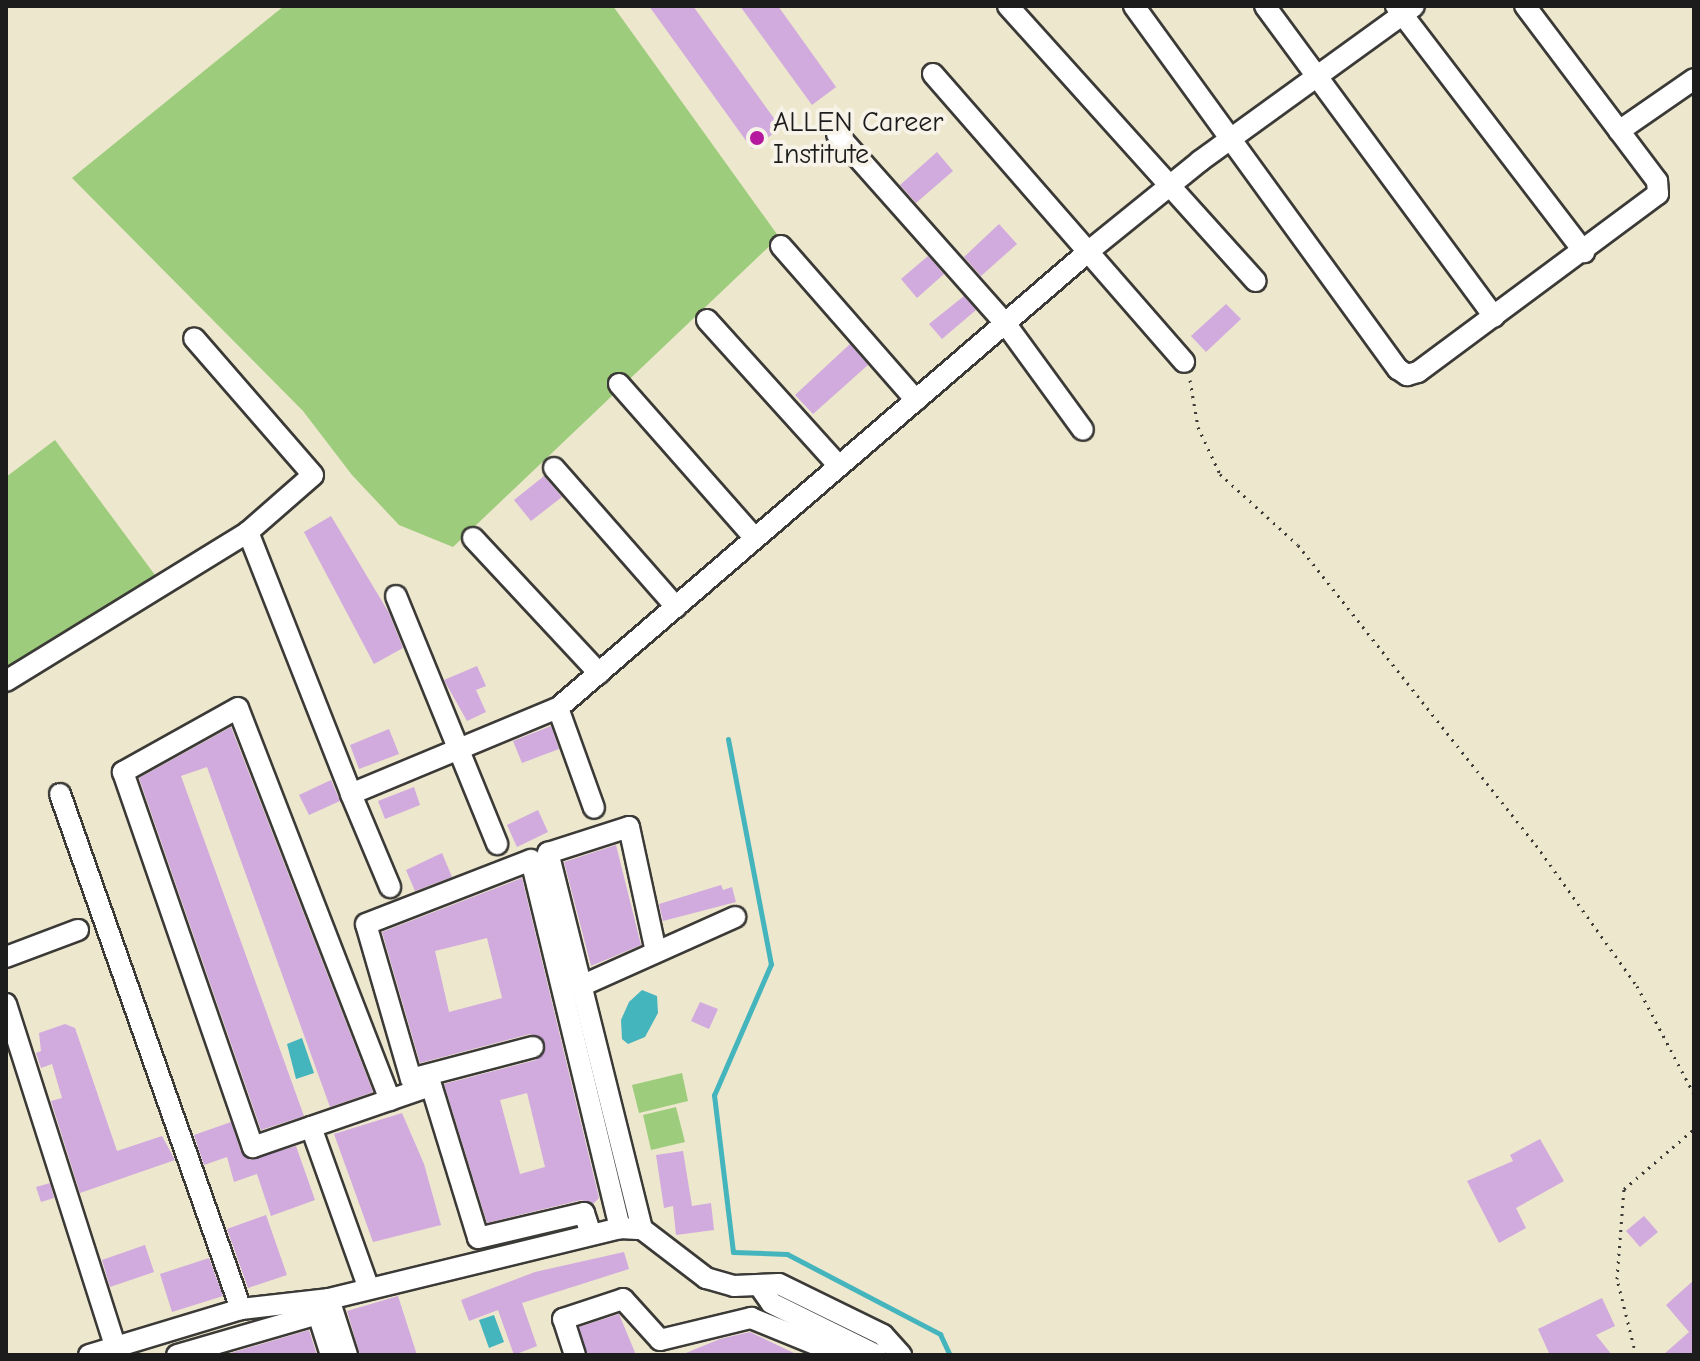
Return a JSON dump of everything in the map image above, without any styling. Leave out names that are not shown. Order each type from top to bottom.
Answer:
[{"type":"street","points":[[1008,6],[1256,281]]},
{"type":"street","points":[[1134,6],[1398,369],[1407,375],[1418,372],[1584,252],[1658,194],[1657,181],[1525,6]]},
{"type":"street","points":[[1265,6],[1494,317]]},
{"type":"street","points":[[351,794],[558,708],[1089,251],[1230,139],[1404,9],[1584,252]]},
{"type":"street","points":[[933,74],[1184,362]]},
{"type":"street","points":[[1619,131],[1694,79]]},
{"type":"street","points":[[837,134],[1005,323],[1083,430]]},
{"type":"street","points":[[781,246],[916,400]]},
{"type":"street","points":[[707,320],[839,466]]},
{"type":"street","points":[[6,681],[248,532],[313,475],[194,338]]},
{"type":"street","points":[[619,384],[755,538]]},
{"type":"street","points":[[554,468],[676,607]]},
{"type":"street","points":[[248,532],[390,887]]},
{"type":"street","points":[[473,538],[599,673]]},
{"type":"street","points":[[396,596],[455,751],[497,844]]},
{"type":"street","points":[[390,1100],[238,708],[123,772],[253,1147],[390,1100],[429,1080],[533,1047]]},
{"type":"street","points":[[558,708],[594,808]]},
{"type":"street","points":[[60,794],[241,1309]]},
{"type":"street","points":[[642,1229],[548,853],[629,827],[656,952]]},
{"type":"street","points":[[429,1080],[411,1079],[366,924],[531,860],[620,1228]]},
{"type":"street","points":[[581,986],[735,917]]},
{"type":"street","points":[[6,957],[78,930]]},
{"type":"street","points":[[6,1004],[106,1352],[241,1309],[329,1299],[368,1286],[620,1228],[642,1229],[706,1278],[760,1287],[779,1284],[883,1335],[901,1355]]},
{"type":"street","points":[[429,1080],[478,1238],[584,1213],[591,1234]]},
{"type":"street","points":[[311,1127],[368,1286]]},
{"type":"street","points":[[760,1287],[771,1303],[876,1355]]},
{"type":"street","points":[[329,1299],[347,1355]]},
{"type":"street","points":[[575,1355],[563,1319],[623,1299],[660,1340],[751,1318],[842,1355]]},
{"type":"street","points":[[177,1355],[318,1314],[331,1355]]},
{"type":"path","points":[[1184,362],[1198,427],[1220,474],[1298,545],[1536,845],[1637,986],[1694,1094]]},
{"type":"path","points":[[1636,1355],[1617,1279],[1624,1189],[1694,1129]]},
{"type":"green space","points":[[284,6],[613,6],[779,237],[453,547],[399,525],[352,475],[303,411],[72,178]]},
{"type":"green space","points":[[55,440],[155,575],[6,667],[6,477]]},
{"type":"green space","points":[[682,1073],[688,1101],[639,1113],[632,1085]]},
{"type":"green space","points":[[676,1107],[685,1142],[651,1150],[643,1115]]},
{"type":"water","points":[[642,990],[657,996],[658,1013],[645,1037],[628,1044],[622,1039],[621,1020],[629,1002]]},
{"type":"water","points":[[302,1038],[314,1073],[296,1079],[287,1044]]},
{"type":"water","points":[[494,1315],[504,1342],[489,1348],[479,1320]]},
{"type":"building","points":[[649,6],[693,6],[781,128],[752,149]]},
{"type":"building","points":[[740,6],[778,6],[836,87],[812,105]]},
{"type":"building","points":[[937,152],[953,171],[916,203],[900,185]]},
{"type":"building","points":[[999,224],[1017,244],[981,276],[964,257]]},
{"type":"building","points":[[928,256],[944,274],[917,298],[901,279]]},
{"type":"building","points":[[964,296],[976,310],[942,339],[929,324]]},
{"type":"building","points":[[1226,304],[1241,319],[1206,352],[1191,336]]},
{"type":"building","points":[[850,344],[868,365],[813,414],[795,395]]},
{"type":"building","points":[[544,476],[562,497],[531,521],[514,500]]},
{"type":"building","points":[[331,516],[389,613],[403,648],[374,664],[304,532]]},
{"type":"building","points":[[477,666],[486,686],[476,690],[486,712],[467,721],[444,680]]},
{"type":"building","points":[[551,726],[559,749],[522,763],[513,741]]},
{"type":"building","points":[[231,727],[373,1092],[330,1107],[207,767],[181,776],[304,1116],[261,1130],[139,778]]},
{"type":"building","points":[[389,729],[399,754],[359,769],[350,745]]},
{"type":"building","points":[[331,780],[340,801],[309,815],[299,795]]},
{"type":"building","points":[[414,787],[420,805],[385,819],[378,801]]},
{"type":"building","points":[[538,810],[548,832],[517,847],[507,825]]},
{"type":"building","points":[[616,845],[641,945],[591,966],[564,862]]},
{"type":"building","points":[[442,853],[452,877],[415,891],[406,870]]},
{"type":"building","points":[[522,878],[599,1198],[593,1204],[581,1200],[487,1223],[444,1084],[536,1060],[545,1043],[530,1034],[420,1063],[382,932]],"holes":[[[487,938],[502,998],[449,1012],[435,951]],[[527,1093],[545,1167],[520,1174],[500,1100]]]},
{"type":"building","points":[[721,885],[723,890],[732,887],[736,902],[663,921],[659,904]]},
{"type":"building","points":[[700,1002],[718,1009],[709,1029],[691,1021]]},
{"type":"building","points":[[65,1024],[75,1028],[117,1151],[162,1136],[175,1160],[80,1193],[51,1101],[62,1098],[52,1064],[41,1068],[36,1053],[41,1051],[39,1033]]},
{"type":"building","points":[[402,1113],[424,1164],[441,1225],[373,1242],[334,1134]]},
{"type":"building","points":[[231,1122],[241,1152],[250,1160],[296,1146],[315,1200],[271,1216],[257,1174],[234,1182],[227,1157],[204,1165],[194,1135]]},
{"type":"building","points":[[1540,1139],[1564,1181],[1516,1208],[1526,1228],[1499,1243],[1467,1181],[1513,1161],[1510,1155]]},
{"type":"building","points":[[683,1151],[692,1206],[711,1203],[714,1230],[676,1235],[673,1206],[664,1208],[656,1155]]},
{"type":"building","points":[[50,1183],[54,1198],[41,1202],[36,1187]]},
{"type":"building","points":[[266,1215],[287,1275],[248,1288],[227,1229]]},
{"type":"building","points":[[1644,1216],[1658,1232],[1640,1247],[1626,1231]]},
{"type":"building","points":[[145,1245],[154,1272],[110,1287],[102,1260]]},
{"type":"building","points":[[624,1252],[629,1269],[522,1303],[537,1346],[514,1355],[498,1310],[469,1321],[461,1300],[535,1272]]},
{"type":"building","points":[[209,1258],[223,1296],[172,1312],[160,1274]]},
{"type":"building","points":[[1694,1280],[1694,1355],[1663,1355],[1689,1332],[1666,1305]]},
{"type":"building","points":[[398,1296],[417,1355],[360,1355],[347,1311]]},
{"type":"building","points":[[1602,1298],[1615,1326],[1596,1335],[1612,1355],[1550,1355],[1538,1329]]},
{"type":"building","points":[[619,1314],[636,1355],[588,1355],[579,1327]]},
{"type":"building","points":[[309,1330],[317,1355],[224,1355]]},
{"type":"building","points":[[750,1332],[798,1355],[681,1355],[720,1339]]},
{"type":"waterway","points":[[728,739],[771,964],[714,1095],[733,1252],[787,1254],[940,1334],[950,1355]]},
{"type":"place","name":"ALLEN Career Institute","points":[[757,138]]}]
